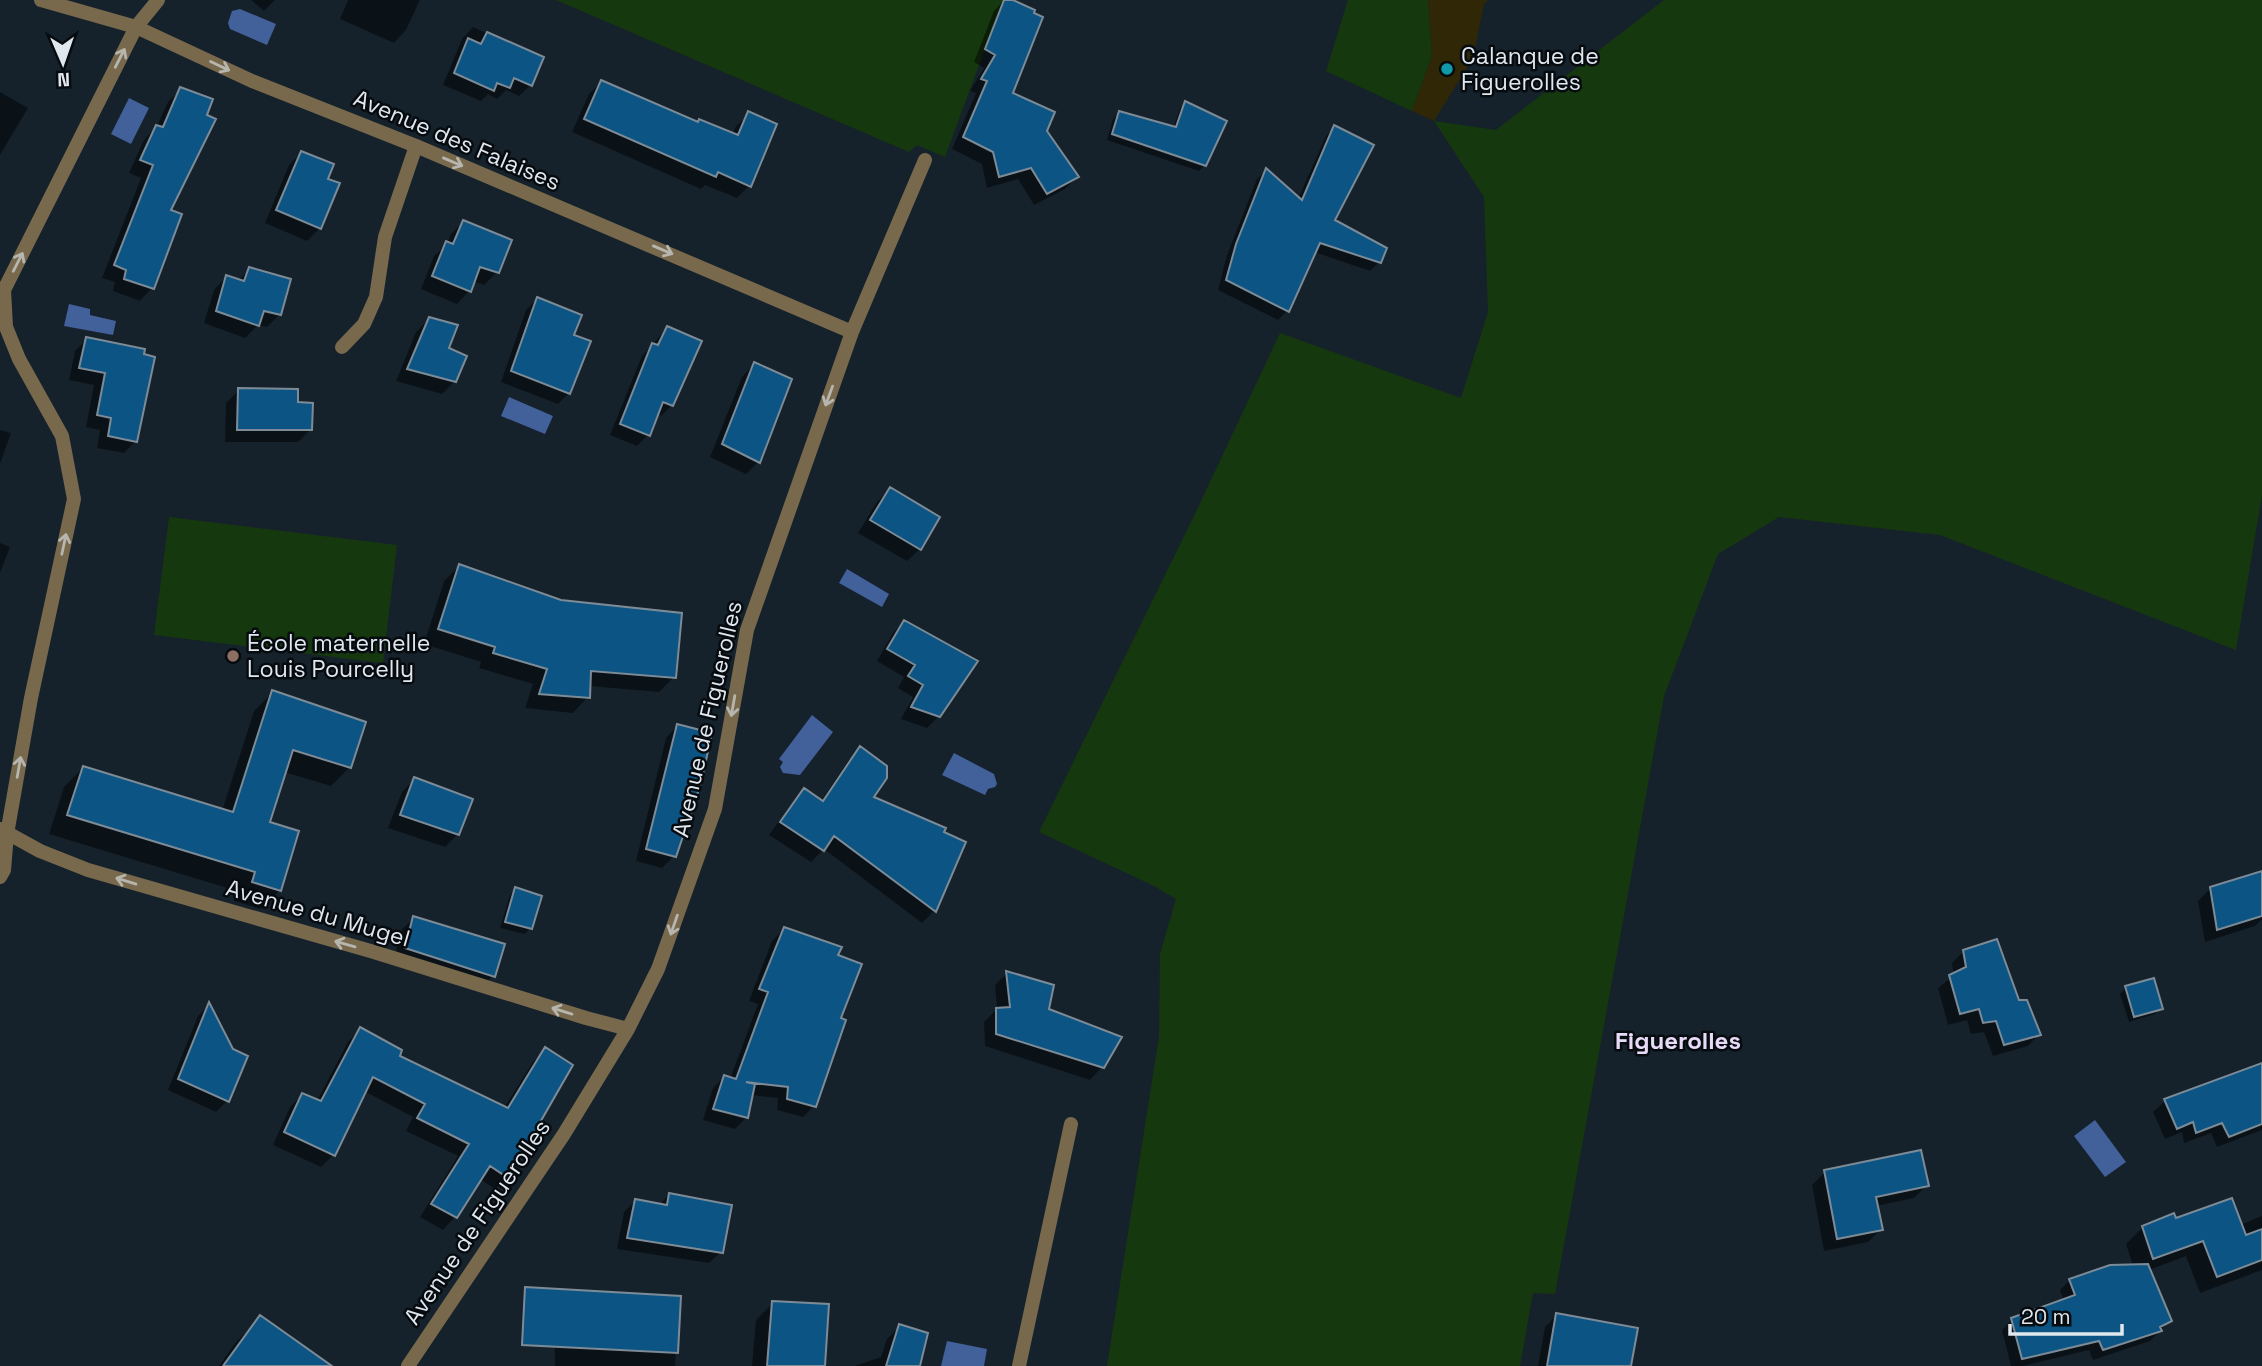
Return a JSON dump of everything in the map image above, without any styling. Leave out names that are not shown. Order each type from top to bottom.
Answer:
[{"type":"street","name":"Avenue des Falaises","points":[[41,0],[136,27],[252,81],[416,146],[852,332]]},
{"type":"street","points":[[0,877],[4,870],[4,832],[74,499],[62,436],[19,359],[6,327],[4,289],[136,27],[158,0]]},
{"type":"street","points":[[342,347],[364,324],[376,297],[385,237],[416,146]]},
{"type":"street","name":"Avenue de Figuerolles","points":[[408,1366],[564,1134],[628,1029],[658,970],[715,809],[747,630],[852,332],[925,160]]},
{"type":"street","name":"Avenue du Mugel","points":[[4,832],[40,851],[88,870],[374,952],[628,1029]]},
{"type":"street","points":[[1019,1366],[1071,1124]]},
{"type":"green space","points":[[556,0],[1003,0],[945,157],[917,145],[909,152]]},
{"type":"green space","points":[[1348,0],[1428,0],[1432,56],[1412,111],[1326,71]]},
{"type":"green space","points":[[1664,0],[2262,0],[2262,495],[2236,650],[1940,535],[1779,517],[1718,554],[1664,696],[1555,1294],[1533,1293],[1520,1366],[1107,1366],[1159,1037],[1160,954],[1176,899],[1039,832],[1194,516],[1280,333],[1461,398],[1488,312],[1484,197],[1434,121],[1496,130]]},
{"type":"green space","points":[[169,517],[397,545],[383,663],[154,635]]},
{"type":"sand","name":"Calanque de Figuerolles","points":[[1428,0],[1488,0],[1484,4],[1473,58],[1434,121],[1412,111],[1432,56]]},
{"type":"water","points":[[240,9],[276,24],[267,45],[230,29],[228,23],[232,11]]},
{"type":"water","points":[[129,98],[149,108],[131,144],[111,134]]},
{"type":"water","points":[[69,304],[90,309],[90,315],[116,321],[113,335],[64,326]]},
{"type":"water","points":[[509,397],[553,416],[545,434],[501,416]]},
{"type":"water","points":[[847,569],[889,594],[882,607],[839,583]]},
{"type":"water","points":[[812,715],[833,732],[800,775],[783,773],[780,767],[783,762],[779,759]]},
{"type":"water","points":[[954,753],[994,774],[997,784],[995,787],[988,789],[985,795],[942,775]]},
{"type":"water","points":[[2095,1120],[2126,1162],[2105,1177],[2074,1136]]},
{"type":"water","points":[[947,1341],[987,1349],[984,1366],[941,1366]]},
{"type":"building","points":[[1004,0],[1013,0],[1035,10],[1034,13],[1043,17],[1013,93],[1055,112],[1047,131],[1079,177],[1047,194],[1031,168],[999,177],[993,152],[963,137],[987,81],[981,79],[995,55],[985,49]]},
{"type":"building","points":[[487,32],[544,57],[532,86],[514,78],[510,88],[497,83],[494,91],[454,73],[468,38],[481,44]]},
{"type":"building","points":[[601,80],[698,122],[699,119],[738,135],[748,111],[777,124],[751,187],[718,172],[716,177],[584,119]]},
{"type":"building","points":[[180,87],[213,99],[207,115],[216,119],[171,210],[182,214],[154,289],[124,279],[126,270],[114,265],[153,165],[140,160],[156,125],[163,127]]},
{"type":"building","points":[[1185,101],[1227,121],[1206,166],[1112,134],[1119,111],[1176,127]]},
{"type":"building","points":[[1334,125],[1374,145],[1335,220],[1387,248],[1381,263],[1320,243],[1289,312],[1226,280],[1236,244],[1266,168],[1302,200]]},
{"type":"building","points":[[301,151],[334,164],[328,179],[340,183],[321,229],[276,210]]},
{"type":"building","points":[[463,220],[512,240],[499,273],[480,267],[471,292],[432,276],[446,241],[453,244]]},
{"type":"building","points":[[249,267],[291,279],[281,315],[264,311],[259,326],[216,311],[226,275],[244,281]]},
{"type":"building","points":[[537,297],[582,315],[574,335],[591,341],[570,394],[511,371]]},
{"type":"building","points":[[429,317],[458,325],[449,348],[467,356],[456,382],[407,369]]},
{"type":"building","points":[[667,326],[702,341],[673,406],[663,402],[650,436],[620,424],[652,343],[658,345]]},
{"type":"building","points":[[86,337],[145,349],[144,354],[155,357],[137,442],[108,436],[111,418],[97,415],[105,373],[79,368]]},
{"type":"building","points":[[754,362],[792,379],[760,463],[722,444]]},
{"type":"building","points":[[238,388],[298,389],[298,402],[313,403],[312,430],[237,430]]},
{"type":"building","points":[[890,487],[940,517],[921,550],[870,520]]},
{"type":"building","points":[[459,564],[561,600],[682,613],[676,678],[591,671],[590,698],[539,694],[547,669],[493,653],[495,647],[438,629]]},
{"type":"building","points":[[904,620],[978,661],[940,717],[911,707],[923,685],[908,676],[915,665],[887,649]]},
{"type":"building","points":[[272,690],[366,722],[351,768],[293,750],[270,822],[299,831],[281,891],[252,882],[255,872],[67,815],[83,766],[233,812]]},
{"type":"building","points":[[677,724],[712,733],[701,783],[676,857],[646,849]]},
{"type":"building","points":[[860,746],[887,766],[887,778],[874,797],[946,828],[944,832],[966,842],[936,912],[834,836],[824,851],[780,822],[804,788],[823,801]]},
{"type":"building","points":[[414,777],[473,799],[459,835],[400,815]]},
{"type":"building","points":[[2262,871],[2262,916],[2217,930],[2210,887]]},
{"type":"building","points":[[515,887],[542,896],[532,929],[505,922]]},
{"type":"building","points":[[413,916],[505,944],[495,977],[405,948]]},
{"type":"building","points":[[784,927],[842,947],[838,955],[862,964],[841,1018],[846,1020],[816,1107],[787,1099],[788,1087],[746,1082],[755,1084],[748,1118],[713,1109],[724,1075],[736,1079],[768,992],[759,989]]},
{"type":"building","points":[[1997,939],[2019,1000],[2027,1000],[2041,1035],[2004,1045],[1996,1021],[1983,1023],[1979,1009],[1960,1014],[1949,975],[1966,967],[1963,950]]},
{"type":"building","points":[[1006,971],[1054,985],[1049,1009],[1122,1037],[1104,1068],[996,1034],[996,1008],[1010,1007]]},
{"type":"building","points":[[2154,978],[2163,1009],[2134,1017],[2125,986]]},
{"type":"building","points":[[209,1002],[233,1049],[248,1056],[229,1102],[178,1079]]},
{"type":"building","points":[[360,1027],[402,1050],[400,1056],[508,1108],[545,1047],[573,1065],[508,1178],[490,1166],[457,1218],[431,1204],[469,1144],[417,1118],[425,1104],[373,1077],[335,1156],[284,1132],[302,1093],[321,1101]]},
{"type":"building","points":[[2262,1063],[2262,1124],[2229,1137],[2222,1123],[2196,1133],[2193,1122],[2177,1129],[2164,1099]]},
{"type":"building","points":[[1921,1150],[1929,1186],[1876,1197],[1883,1230],[1837,1239],[1824,1170]]},
{"type":"building","points":[[669,1193],[732,1205],[723,1253],[627,1238],[635,1199],[667,1205]]},
{"type":"building","points":[[2232,1198],[2246,1235],[2262,1229],[2262,1260],[2217,1277],[2203,1241],[2153,1259],[2142,1226],[2174,1213],[2176,1218]]},
{"type":"building","points":[[2148,1264],[2172,1321],[2160,1327],[2162,1331],[2103,1350],[2099,1341],[2022,1359],[2011,1318],[2075,1295],[2069,1279],[2110,1265]]},
{"type":"building","points":[[525,1287],[681,1296],[678,1353],[522,1345]]},
{"type":"building","points":[[772,1301],[829,1304],[825,1366],[767,1366]]},
{"type":"building","points":[[1556,1313],[1638,1328],[1631,1366],[1547,1366]]},
{"type":"building","points":[[260,1315],[332,1366],[223,1366]]},
{"type":"building","points":[[899,1324],[928,1333],[920,1366],[886,1366]]},
{"type":"place","name":"Calanque de Figuerolles","points":[[1447,69]]},
{"type":"place","name":"École maternelle Louis Pourcelly","points":[[233,656]]},
{"type":"district","name":"Figuerolles","points":[[1678,1040]]}]
